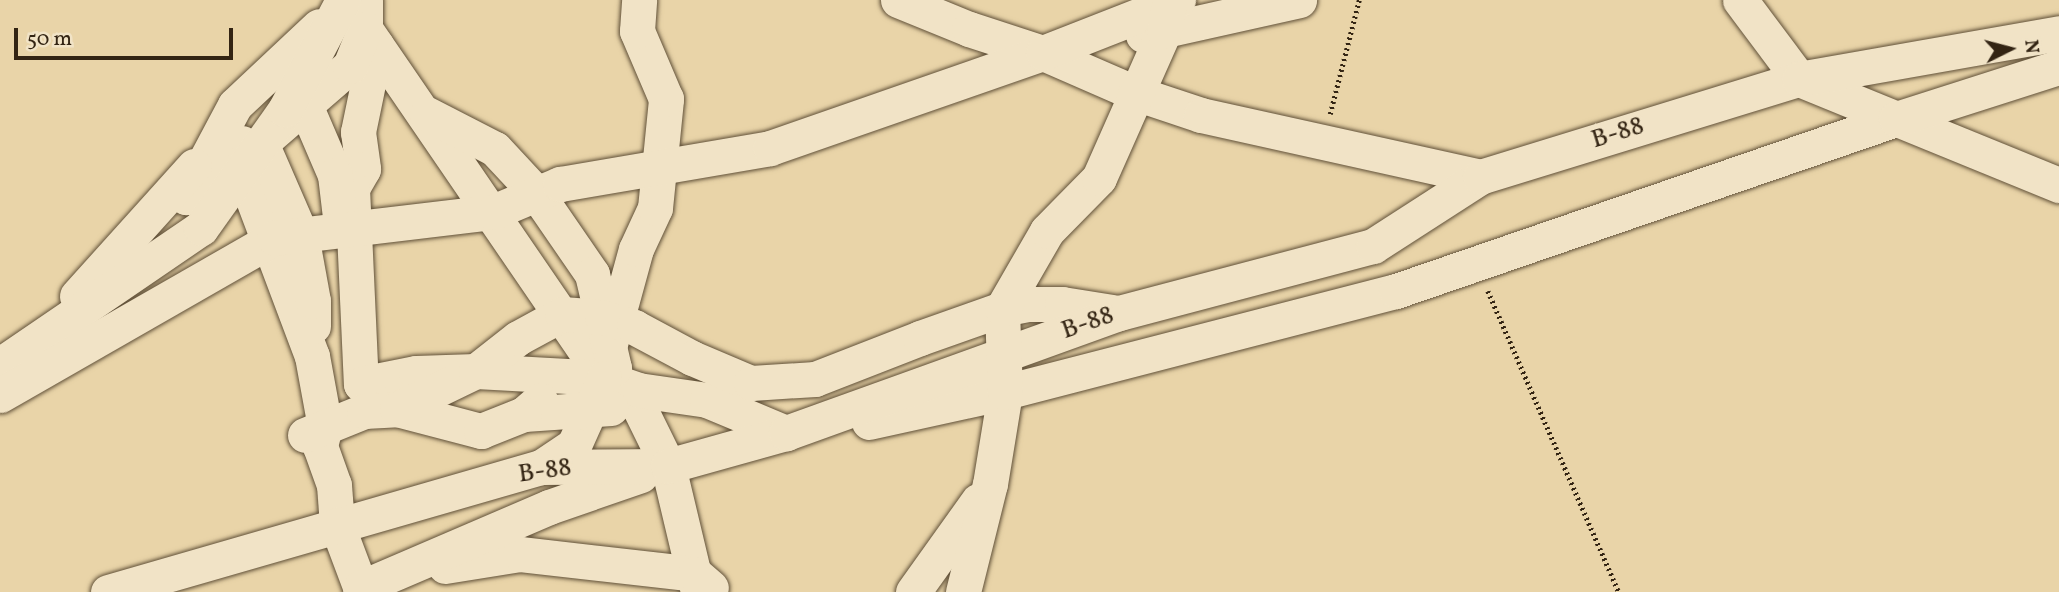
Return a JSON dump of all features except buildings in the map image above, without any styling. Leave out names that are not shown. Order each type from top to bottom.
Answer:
[{"type":"street","points":[[541,467],[574,445],[590,409],[636,249],[655,208],[666,99],[637,31],[639,0]]},
{"type":"street","points":[[898,0],[969,29],[1043,53],[1135,93],[1201,115],[1480,177]]},
{"type":"street","points":[[0,395],[285,238],[493,212],[560,184],[770,148],[1170,8],[1299,0]]},
{"type":"street","points":[[1740,0],[1799,79],[2059,186]]},
{"type":"street","points":[[963,592],[990,484],[1005,392],[1003,309],[1047,231],[1099,178],[1170,8]]},
{"type":"street","points":[[0,365],[201,228],[251,157],[299,98],[359,15]]},
{"type":"street","points":[[359,15],[562,314],[608,341],[751,383],[815,379],[1003,309],[1028,304],[1062,304],[1119,313]]},
{"type":"street","points":[[299,98],[186,197],[235,105],[359,15]]},
{"type":"street","points":[[359,15],[358,132],[363,169],[352,188],[346,328],[333,411],[320,446],[334,485],[337,525],[361,590],[549,507],[668,466],[1005,392],[1395,292],[1896,119],[2059,67]]},
{"type":"street","name":"B-88","points":[[108,592],[541,467],[668,466],[786,433],[1119,313],[1373,246],[1480,177],[1799,79],[2059,33]]},
{"type":"street","points":[[299,98],[335,175],[349,229]]},
{"type":"street","points":[[395,573],[520,554],[703,586],[668,466],[608,341],[592,274],[537,194],[495,149],[424,113]]},
{"type":"street","points":[[35,341],[159,207],[216,139]]},
{"type":"street","points":[[251,157],[285,238],[312,356],[333,411]]},
{"type":"street","points":[[562,314],[608,341],[638,390],[707,400],[786,433]]},
{"type":"street","points":[[397,409],[477,371],[518,338],[562,314]]},
{"type":"street","points":[[524,414],[608,341]]},
{"type":"street","points":[[333,411],[416,373],[477,371],[567,376]]},
{"type":"street","points":[[333,411],[397,409],[481,431],[524,414],[639,407]]},
{"type":"street","points":[[913,592],[990,484]]},
{"type":"path","points":[[1323,142],[1359,0]]},
{"type":"path","points":[[1476,264],[1619,592]]}]
